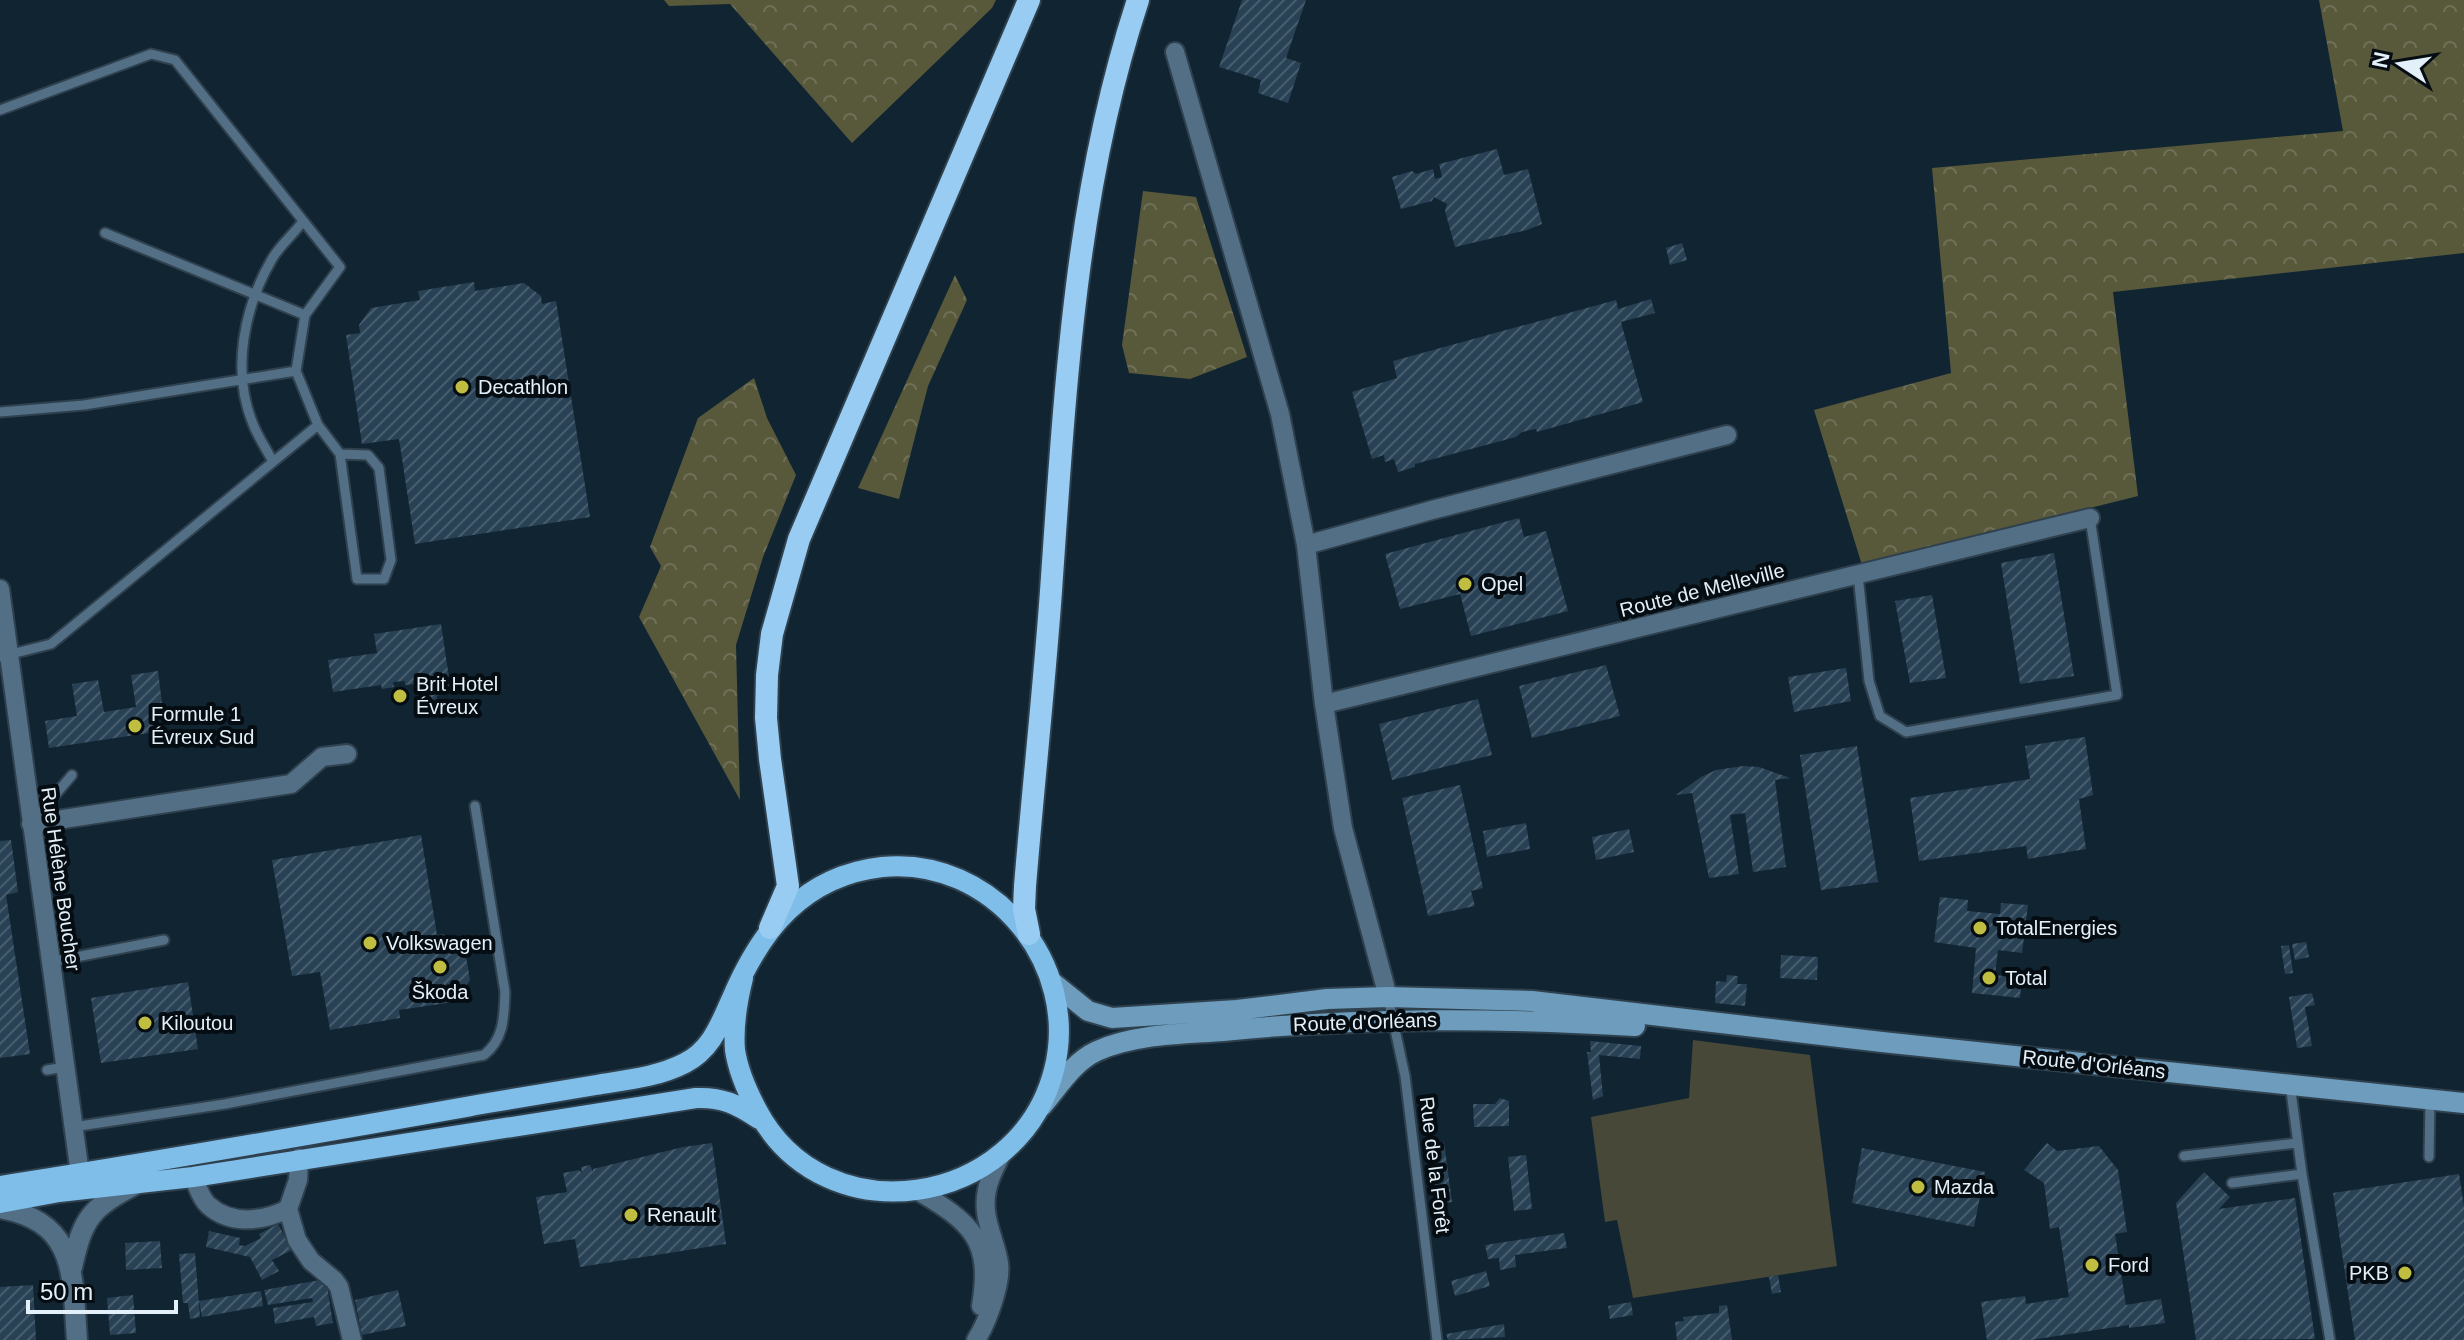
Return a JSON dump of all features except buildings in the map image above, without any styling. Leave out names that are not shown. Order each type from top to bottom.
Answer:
[{"type":"highway","points":[[770,928],[788,886],[766,718],[772,634],[783,591],[810,511],[1029,0]]},
{"type":"highway","points":[[1029,934],[1024,909],[1025,886],[1068,354],[1084,226],[1108,104],[1138,0]]},
{"type":"main road","points":[[0,1186],[657,1074],[691,1060],[709,1044],[722,1025],[754,951],[793,904],[821,885],[852,873],[884,867],[906,867],[950,875],[980,889],[1007,909],[1029,934],[1043,957],[1052,982],[1059,1026],[1054,1071],[1036,1113],[1020,1135],[1001,1155],[976,1172],[948,1184],[918,1191],[893,1193],[842,1183],[797,1159],[778,1141],[762,1121],[745,1088],[736,1052],[735,1014],[743,978]]},
{"type":"main road","name":"Route d'Orléans","points":[[1052,982],[1088,1011],[1112,1018],[1221,1011],[1327,999],[1388,997],[1532,1001],[2464,1103]]},
{"type":"main road","name":"Route d'Orléans","points":[[1036,1113],[1079,1060],[1122,1043],[1174,1035],[1312,1022],[1394,1019],[1493,1019],[1668,1028],[1723,1024]]},
{"type":"main road","points":[[0,1206],[59,1192],[193,1177],[696,1098],[713,1097],[735,1102],[762,1121]]},
{"type":"street","points":[[1175,52],[1280,414],[1306,545],[1324,704],[1343,828],[1388,997]]},
{"type":"street","points":[[1306,545],[1727,435]]},
{"type":"street","name":"Route de Melleville","points":[[1324,704],[2090,518]]},
{"type":"street","name":"Rue Hélène Boucher","points":[[0,589],[4,656],[22,801],[31,824],[50,962],[56,1069],[73,1127],[80,1174]]},
{"type":"street","points":[[31,824],[291,784],[322,757],[347,754]]},
{"type":"street","points":[[976,1340],[986,1325],[999,1274],[988,1228],[986,1203],[987,1189],[1001,1155]]},
{"type":"street","points":[[299,1158],[298,1180],[288,1209],[297,1240],[311,1261],[339,1287],[352,1340]]},
{"type":"street","points":[[193,1177],[206,1204],[222,1214],[252,1221],[288,1209]]},
{"type":"street","points":[[77,1340],[72,1267],[83,1227],[93,1211],[136,1184]]},
{"type":"street","points":[[918,1191],[958,1217],[979,1242],[984,1287],[976,1340]]},
{"type":"street","points":[[0,1206],[23,1213],[44,1225],[59,1238],[72,1267]]},
{"type":"lane","points":[[0,110],[151,54],[175,60],[340,267],[305,315],[296,371],[318,425],[340,454],[357,579],[384,579],[391,560],[379,468],[368,455],[340,454]]},
{"type":"lane","points":[[273,462],[252,424],[242,380],[243,338],[254,294],[273,256],[303,221]]},
{"type":"lane","points":[[105,233],[305,315]]},
{"type":"lane","points":[[0,412],[84,405],[296,371]]},
{"type":"lane","points":[[4,656],[51,644],[318,425]]},
{"type":"lane","points":[[1858,575],[1869,681],[1880,716],[1906,732],[2117,695],[2090,518]]},
{"type":"lane","points":[[31,824],[72,775]]},
{"type":"lane","points":[[73,1127],[225,1104],[484,1055],[497,1045],[504,1023],[505,992],[475,806]]},
{"type":"lane","points":[[50,962],[164,940]]},
{"type":"lane","name":"Rue de la Forêt","points":[[1388,997],[1405,1076],[1437,1340]]},
{"type":"lane","points":[[2290,1084],[2330,1340]]},
{"type":"lane","points":[[2429,1157],[2430,1100]]},
{"type":"lane","points":[[2184,1156],[2297,1143]]},
{"type":"lane","points":[[2232,1183],[2302,1174]]},
{"type":"green space","points":[[664,0],[996,0],[992,8],[852,143],[730,4],[669,6]]},
{"type":"green space","points":[[2319,0],[2464,0],[2464,253],[2113,292],[2138,496],[1862,565],[1814,410],[1951,373],[1932,168],[2343,131]]},
{"type":"green space","points":[[1143,191],[1196,197],[1247,357],[1190,379],[1129,373],[1122,345]]},
{"type":"green space","points":[[955,275],[967,300],[928,386],[899,499],[858,488]]},
{"type":"green space","points":[[754,378],[767,418],[796,475],[763,557],[736,645],[740,800],[639,617],[661,566],[650,547],[698,418]]},
{"type":"green space","points":[[1693,1040],[1810,1055],[1837,1266],[1633,1298],[1617,1220],[1605,1222],[1591,1117],[1689,1098]]},
{"type":"place","name":"Decathlon","points":[[462,387]]},
{"type":"place","name":"Opel","points":[[1465,584]]},
{"type":"place","name":"Brit Hotel Évreux","points":[[400,696]]},
{"type":"place","name":"Formule 1 Évreux Sud","points":[[135,726]]},
{"type":"place","name":"TotalEnergies","points":[[1980,928]]},
{"type":"place","name":"Volkswagen","points":[[370,943]]},
{"type":"place","name":"Škoda","points":[[440,967]]},
{"type":"place","name":"Total","points":[[1989,978]]},
{"type":"place","name":"Kiloutou","points":[[145,1023]]},
{"type":"place","name":"Mazda","points":[[1918,1187]]},
{"type":"place","name":"Renault","points":[[631,1215]]},
{"type":"place","name":"Ford","points":[[2092,1265]]},
{"type":"place","name":"PKB","points":[[2405,1273]]}]
